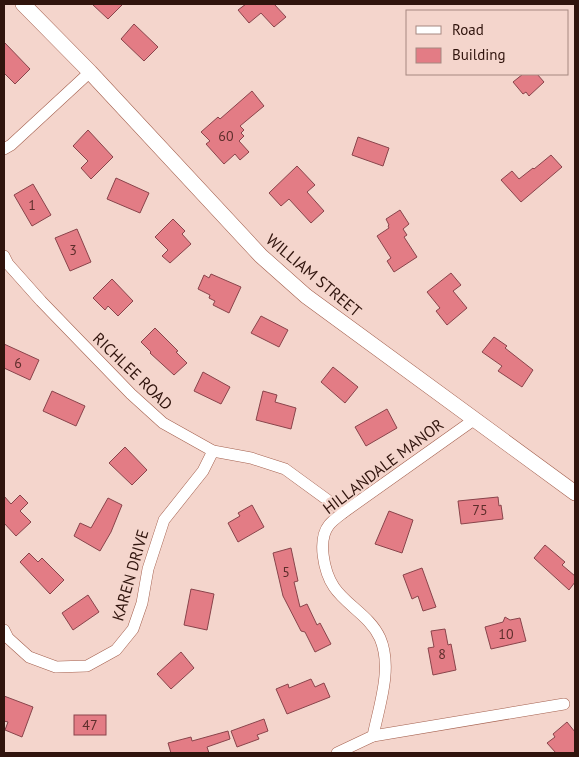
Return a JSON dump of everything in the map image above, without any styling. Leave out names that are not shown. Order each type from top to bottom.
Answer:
[{"type":"street","name":"WILLIAM STREET","points":[[22,4],[90,72],[261,256],[306,296],[575,493]]},
{"type":"street","points":[[4,150],[90,72]]},
{"type":"street","name":"RICHLEE ROAD","points":[[4,256],[8,264],[41,301],[131,394],[163,423],[214,451],[251,458],[285,469],[344,512]]},
{"type":"street","name":"HILLANDALE MANOR","points":[[373,736],[385,677],[384,654],[380,638],[371,624],[334,587],[323,558],[324,537],[329,526],[344,512],[475,419]]},
{"type":"street","name":"KAREN DRIVE","points":[[4,630],[8,638],[29,656],[56,667],[86,666],[116,650],[133,629],[142,603],[148,569],[164,520],[204,471],[214,451]]},
{"type":"street","points":[[337,753],[373,736],[564,704]]},
{"type":"building","points":[[92,4],[123,4],[108,19]]},
{"type":"building","points":[[246,4],[274,4],[286,17],[274,27],[261,13],[249,23],[238,10]]},
{"type":"building","points":[[134,24],[158,47],[144,61],[121,39]]},
{"type":"building","points":[[4,42],[30,69],[15,84],[4,73]]},
{"type":"building","points":[[522,75],[538,75],[544,82],[529,96],[526,92],[523,94],[513,82]]},
{"type":"building","points":[[252,91],[264,106],[240,126],[244,130],[241,133],[244,136],[239,141],[249,152],[240,160],[235,154],[224,164],[206,144],[210,141],[201,132],[218,117],[220,119]]},
{"type":"building","points":[[88,130],[113,157],[91,179],[81,168],[88,161],[73,146]]},
{"type":"building","points":[[358,137],[389,148],[383,166],[352,155]]},
{"type":"building","points":[[551,155],[562,167],[521,202],[501,180],[512,171],[519,179]]},
{"type":"building","points":[[297,166],[315,185],[307,192],[324,211],[311,223],[289,199],[281,206],[269,193]]},
{"type":"building","points":[[116,178],[149,193],[140,213],[107,199]]},
{"type":"building","points":[[33,184],[51,215],[32,226],[14,195]]},
{"type":"building","points":[[400,210],[409,224],[403,229],[407,235],[404,237],[417,257],[394,272],[387,261],[391,258],[377,236],[389,228],[386,219]]},
{"type":"building","points":[[173,219],[185,231],[182,234],[191,244],[170,263],[162,256],[168,250],[155,237]]},
{"type":"building","points":[[77,229],[91,262],[70,271],[55,238]]},
{"type":"building","points":[[451,273],[461,285],[453,291],[467,308],[447,325],[436,311],[440,308],[427,292]]},
{"type":"building","points":[[211,274],[241,287],[229,313],[213,305],[215,301],[209,298],[210,295],[198,289],[204,275],[209,278]]},
{"type":"building","points":[[112,279],[133,301],[118,316],[108,306],[105,310],[93,298]]},
{"type":"building","points":[[261,316],[288,330],[279,347],[251,333]]},
{"type":"building","points":[[155,328],[187,363],[174,375],[141,342]]},
{"type":"building","points":[[494,337],[507,346],[505,348],[533,370],[522,387],[498,371],[502,366],[482,352]]},
{"type":"building","points":[[4,344],[39,360],[30,380],[4,368]]},
{"type":"building","points":[[333,367],[358,387],[345,403],[321,382]]},
{"type":"building","points":[[203,372],[230,387],[221,404],[194,391]]},
{"type":"building","points":[[52,391],[85,406],[76,426],[43,411]]},
{"type":"building","points":[[263,391],[277,395],[275,402],[296,408],[291,429],[256,420]]},
{"type":"building","points":[[387,409],[397,428],[366,446],[355,427]]},
{"type":"building","points":[[125,447],[147,470],[132,485],[109,463]]},
{"type":"building","points":[[20,495],[28,503],[20,511],[31,522],[16,536],[4,523],[4,496],[11,504]]},
{"type":"building","points":[[498,497],[503,519],[461,524],[458,501]]},
{"type":"building","points":[[108,498],[122,505],[111,532],[100,551],[74,536],[80,523],[91,528]]},
{"type":"building","points":[[252,505],[264,527],[238,542],[228,523],[240,516],[238,513]]},
{"type":"building","points":[[389,511],[413,520],[402,553],[375,544]]},
{"type":"building","points":[[545,545],[565,562],[562,565],[575,576],[575,582],[569,590],[534,558]]},
{"type":"building","points":[[291,548],[298,581],[294,582],[300,607],[307,604],[317,625],[320,623],[331,644],[315,652],[305,632],[301,631],[283,596],[273,553]]},
{"type":"building","points":[[29,553],[38,562],[42,558],[64,580],[50,594],[20,562]]},
{"type":"building","points":[[422,568],[436,607],[423,611],[418,596],[412,599],[403,575]]},
{"type":"building","points":[[191,589],[214,594],[207,630],[184,625]]},
{"type":"building","points":[[88,595],[99,612],[73,630],[62,613]]},
{"type":"building","points":[[505,617],[510,620],[520,618],[526,641],[491,649],[485,627],[503,622]]},
{"type":"building","points":[[445,629],[448,645],[451,644],[456,670],[433,675],[428,648],[434,647],[431,631]]},
{"type":"building","points":[[181,652],[194,668],[171,689],[157,674]]},
{"type":"building","points":[[311,679],[315,687],[324,683],[330,697],[287,714],[276,689],[288,684],[289,688]]},
{"type":"building","points":[[4,696],[33,707],[22,737],[5,730],[8,722],[4,721]]},
{"type":"building","points":[[74,715],[106,715],[106,735],[74,735]]},
{"type":"building","points":[[264,719],[268,731],[257,735],[259,739],[237,747],[231,731]]},
{"type":"building","points":[[567,722],[575,732],[575,753],[556,753],[547,743],[555,737],[553,734]]},
{"type":"building","points":[[228,731],[230,739],[207,747],[209,753],[171,753],[168,743],[191,737],[192,741]]}]
